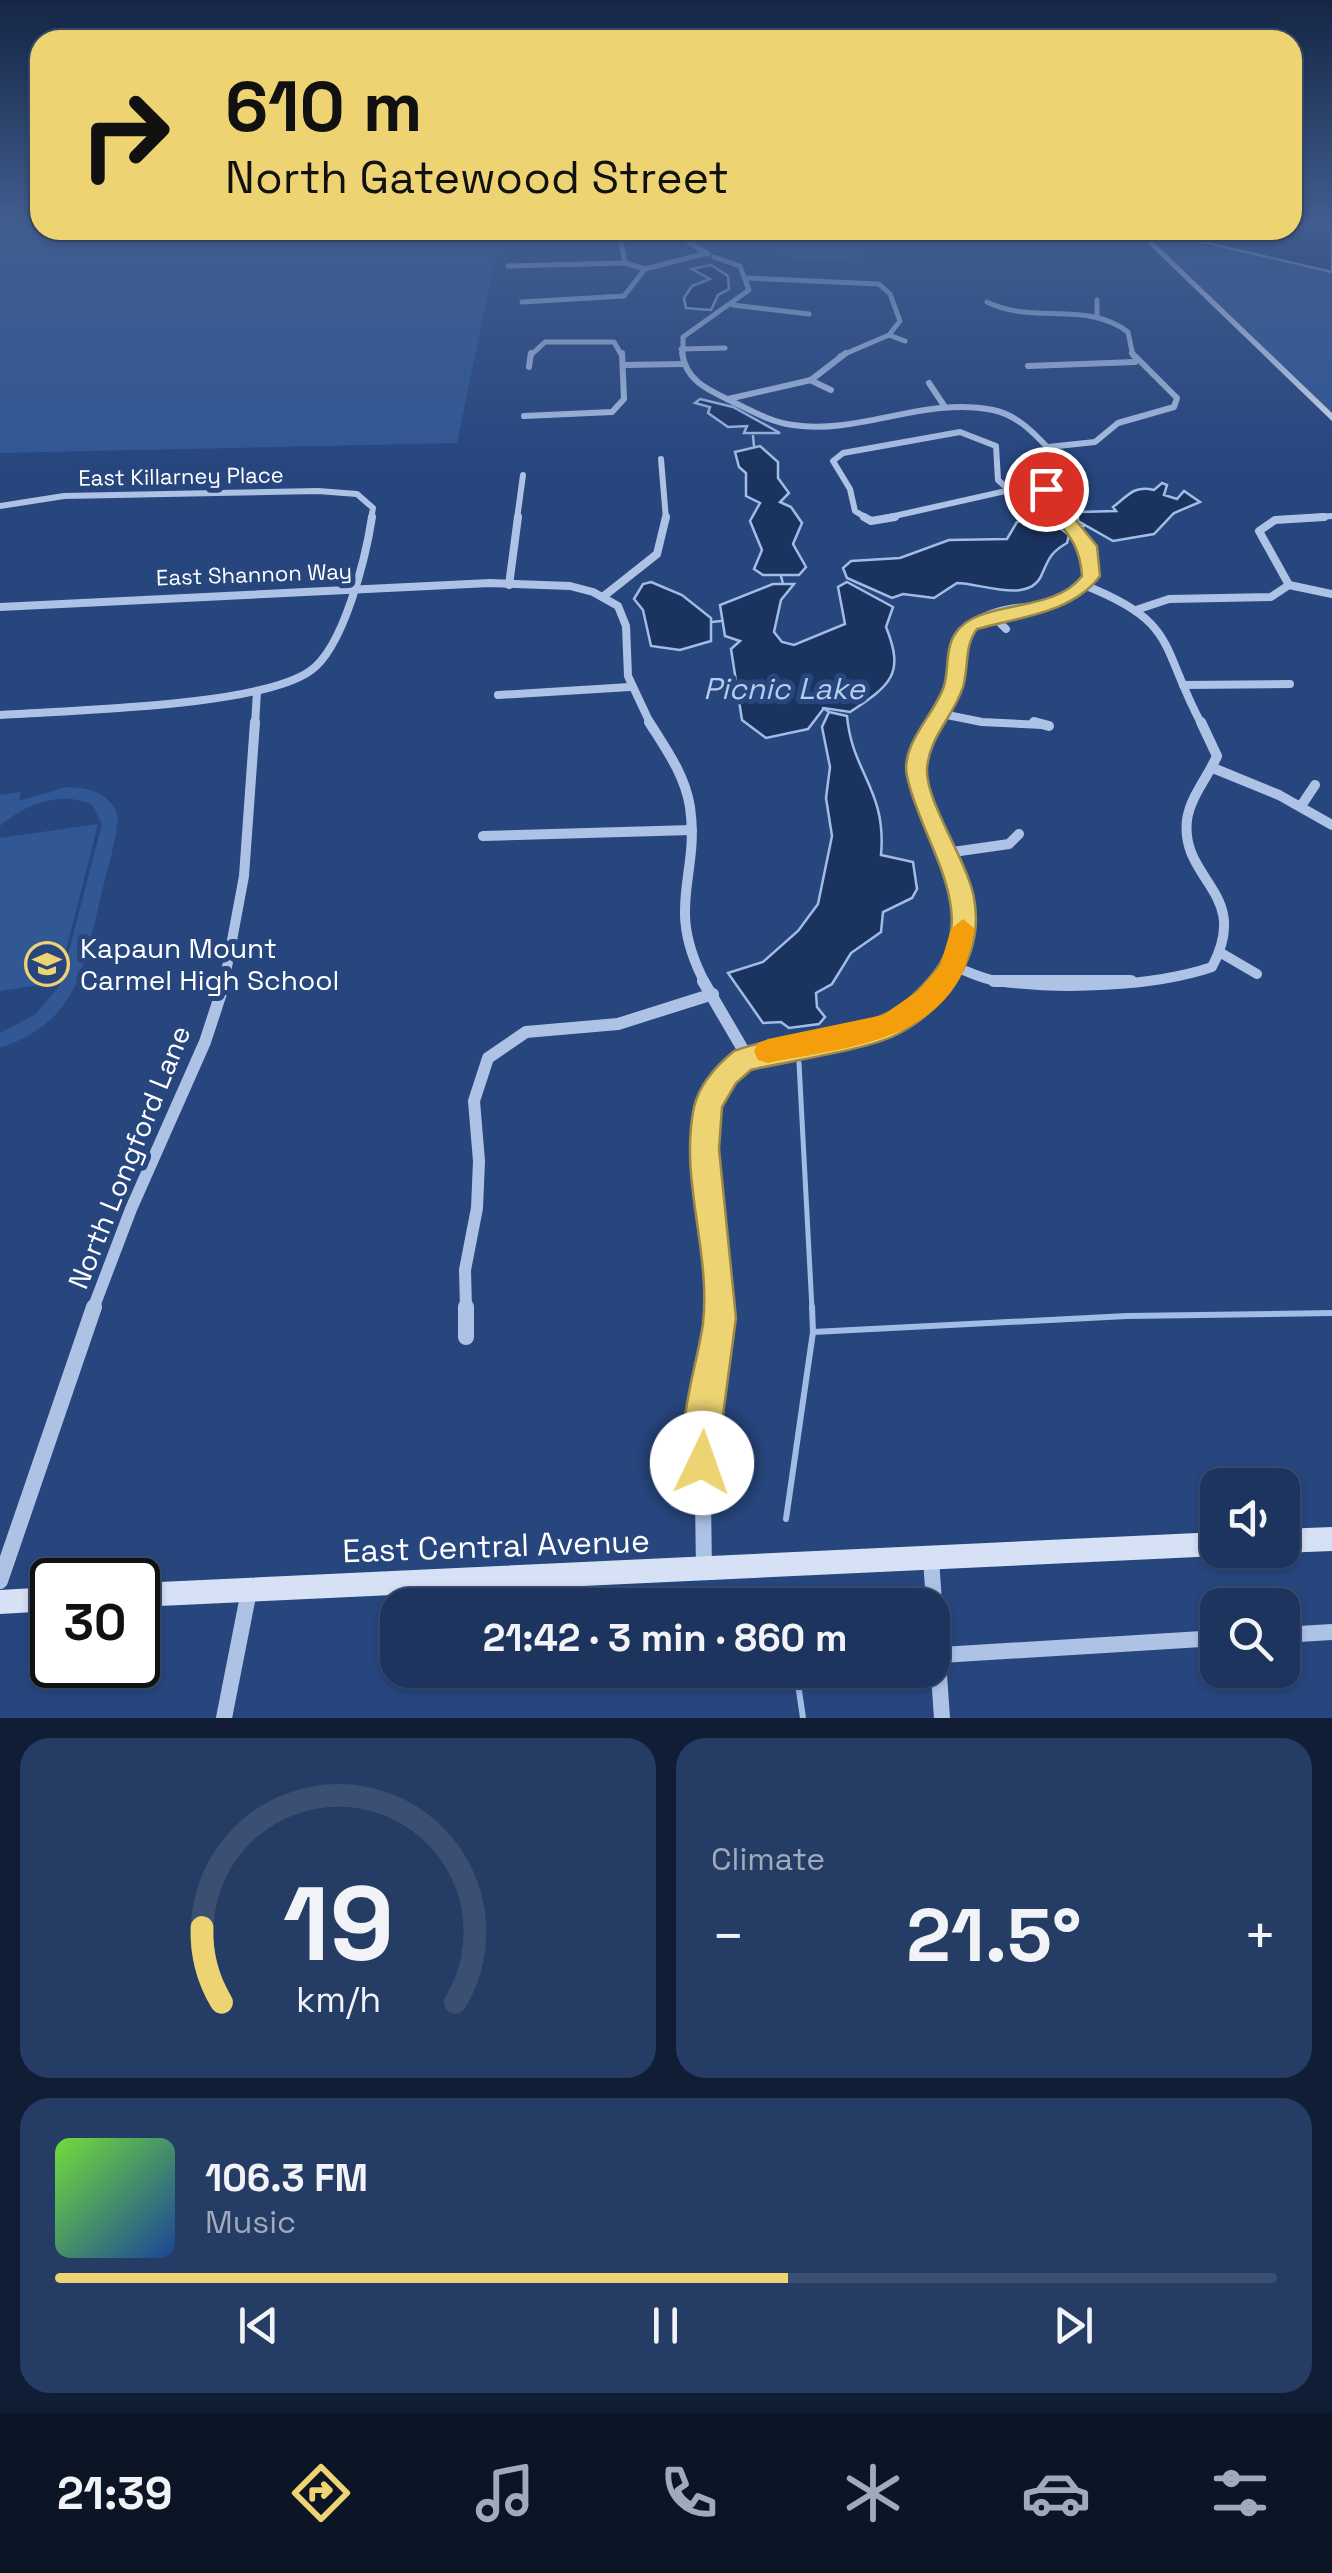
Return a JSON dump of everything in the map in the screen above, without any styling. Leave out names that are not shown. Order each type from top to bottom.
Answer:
[{"type":"main road","points":[[1215,305],[1332,418]]},
{"type":"main road","points":[[1300,1540],[1332,1539]]},
{"type":"main road","name":"East Central Avenue","points":[[160,1593],[1200,1545]]},
{"type":"main road","points":[[0,1602],[30,1600]]},
{"type":"street","points":[[704,1570],[702,1430],[720,1318],[704,1149],[708,1104],[726,1074],[748,1058],[889,1026],[927,998],[953,966],[963,937],[962,897],[916,773],[922,747],[954,687],[961,638],[970,625],[1060,601],[1084,585],[1094,565],[1085,540],[1061,516],[1046,489],[1051,461],[1048,448],[1032,430],[1005,414],[972,406],[945,407],[852,423],[802,426],[769,420],[691,380],[682,364],[683,337],[732,305]]},
{"type":"street","points":[[733,305],[808,314]]},
{"type":"street","points":[[728,399],[810,380],[836,357],[890,336],[900,320],[894,305]]},
{"type":"street","points":[[993,305],[1009,313],[1097,316],[1128,332],[1127,349],[1135,362],[1170,387],[1176,398],[1174,407],[1118,424],[1095,442],[1048,448]]},
{"type":"street","points":[[1097,316],[1098,305]]},
{"type":"street","points":[[1000,320],[1009,313]]},
{"type":"street","points":[[890,336],[905,341]]},
{"type":"street","points":[[524,416],[592,414],[621,408],[624,365],[622,349],[614,342],[564,341],[536,346],[530,367]]},
{"type":"street","points":[[681,348],[724,348]]},
{"type":"street","points":[[824,353],[836,357]]},
{"type":"street","points":[[1028,366],[1135,362]]},
{"type":"street","points":[[624,365],[682,364]]},
{"type":"street","points":[[810,380],[831,390]]},
{"type":"street","points":[[929,383],[945,407]]},
{"type":"street","points":[[1009,490],[998,480],[996,446],[977,435],[939,434],[836,456],[836,467],[850,489],[855,511],[871,521],[968,503],[1009,490],[1046,489]]},
{"type":"street","points":[[661,459],[666,541],[649,566],[604,596],[615,602],[626,620],[630,687],[686,788],[692,830],[683,920],[692,955],[748,1058]]},
{"type":"street","points":[[509,585],[523,476]]},
{"type":"street","name":"East Killarney Place","points":[[0,506],[64,496],[318,491],[363,497],[373,508],[372,522],[351,589]]},
{"type":"street","points":[[1289,585],[1260,532],[1275,520],[1332,516]]},
{"type":"street","name":"East Shannon Way","points":[[0,607],[134,595],[509,585],[553,585],[604,596]]},
{"type":"street","points":[[953,966],[995,981],[1176,979],[1212,968],[1228,937],[1226,917],[1186,828],[1189,809],[1217,756],[1208,729],[1183,685],[1169,644],[1136,610],[1084,585]]},
{"type":"street","points":[[1136,610],[1169,600],[1271,597],[1289,585],[1332,594]]},
{"type":"street","points":[[0,714],[257,692],[299,678],[325,656],[351,589]]},
{"type":"street","points":[[993,616],[1006,629]]},
{"type":"street","points":[[1183,685],[1290,684]]},
{"type":"street","points":[[498,695],[630,687]]},
{"type":"street","name":"North Longford Lane","points":[[0,1581],[132,1206],[192,1074],[224,989],[243,906],[257,692]]},
{"type":"street","points":[[942,714],[982,722],[1030,721],[1049,726]]},
{"type":"street","points":[[1213,768],[1301,806],[1332,825]]},
{"type":"street","points":[[1301,806],[1315,785]]},
{"type":"street","points":[[483,836],[692,830]]},
{"type":"street","points":[[946,853],[1009,844],[1019,834]]},
{"type":"street","points":[[1222,953],[1257,974]]},
{"type":"street","points":[[466,1337],[465,1270],[476,1208],[479,1161],[474,1101],[478,1076],[488,1058],[526,1032],[618,1024],[713,994]]},
{"type":"street","points":[[931,1558],[934,1588]]},
{"type":"street","points":[[224,1718],[249,1589]]},
{"type":"street","points":[[1300,1634],[1332,1632]]},
{"type":"street","points":[[950,1654],[1200,1639]]},
{"type":"street","points":[[942,1688],[942,1718]]},
{"type":"shaded area","points":[[0,305],[485,305],[457,443],[0,453]]},
{"type":"shaded area","points":[[1216,305],[1332,305],[1332,418]]},
{"type":"shaded area","points":[[66,787],[105,797],[118,817],[88,949],[73,990],[61,1008],[26,1037],[0,1048],[0,1033],[36,1014],[60,985],[102,824],[92,805],[56,799],[21,811],[0,826],[0,795],[21,792],[19,801]]},
{"type":"shaded area","points":[[98,824],[58,982],[0,991],[0,838]]},
{"type":"water","points":[[685,305],[713,305],[711,310]]},
{"type":"water","points":[[700,399],[733,407],[780,433],[744,433],[747,426],[728,427],[708,413],[710,407],[695,403]]},
{"type":"water","points":[[760,446],[778,462],[778,478],[789,493],[780,502],[791,507],[802,523],[793,544],[806,567],[799,575],[763,575],[754,569],[762,550],[750,521],[760,503],[746,496],[746,473],[739,467],[735,452]]},
{"type":"water","points":[[1162,483],[1167,485],[1164,495],[1177,499],[1184,491],[1200,502],[1174,513],[1154,534],[1113,541],[1078,521],[1078,512],[1116,511],[1113,507],[1131,492],[1154,490]]},
{"type":"water","points":[[1047,518],[1069,535],[1067,543],[1054,553],[1036,583],[1027,588],[1004,590],[957,583],[934,598],[903,594],[892,598],[847,578],[843,568],[851,561],[900,558],[949,540],[1007,539],[1017,522]]},
{"type":"water","points":[[651,582],[682,595],[711,618],[711,641],[680,650],[651,646],[643,610],[634,599],[643,584]]},
{"type":"water","name":"Picnic Lake","points":[[847,582],[893,607],[886,627],[894,656],[890,677],[876,694],[850,712],[824,708],[808,729],[766,738],[742,720],[731,649],[740,641],[725,636],[720,605],[773,584],[794,584],[781,600],[774,632],[782,642],[794,645],[845,624],[838,587]]},
{"type":"water","points":[[829,712],[847,716],[855,753],[879,814],[881,855],[913,862],[917,889],[912,898],[883,912],[881,932],[851,953],[832,984],[816,993],[817,1007],[825,1017],[819,1024],[789,1028],[781,1022],[763,1023],[728,973],[763,962],[798,931],[818,904],[832,836],[826,798],[830,767],[822,727]]},
{"type":"waterway","points":[[753,436],[754,446]]},
{"type":"waterway","points":[[1064,530],[1084,526]]},
{"type":"waterway","points":[[781,576],[783,584]]},
{"type":"waterway","points":[[712,622],[721,621]]},
{"type":"waterway","points":[[823,708],[829,712]]},
{"type":"waterway","points":[[799,1063],[812,1309]]},
{"type":"waterway","points":[[812,1307],[813,1332]]},
{"type":"waterway","points":[[813,1332],[1127,1316],[1332,1313]]},
{"type":"waterway","points":[[786,1519],[813,1332]]},
{"type":"waterway","points":[[799,1688],[803,1718]]},
{"type":"slow traffic","points":[[768,1051],[889,1026],[927,998],[951,971],[963,929]]},
{"type":"place","name":"Kapaun Mount Carmel High School","points":[[47,964]]},
{"type":"route","points":[[702,1463],[702,1430],[720,1318],[715,1232],[704,1149],[708,1104],[726,1074],[743,1060],[768,1051],[889,1026],[927,998],[951,971],[963,937],[962,897],[916,773],[922,747],[954,687],[961,638],[970,625],[1060,601],[1081,589],[1091,576],[1094,565],[1085,540],[1054,509],[1046,489]]}]
